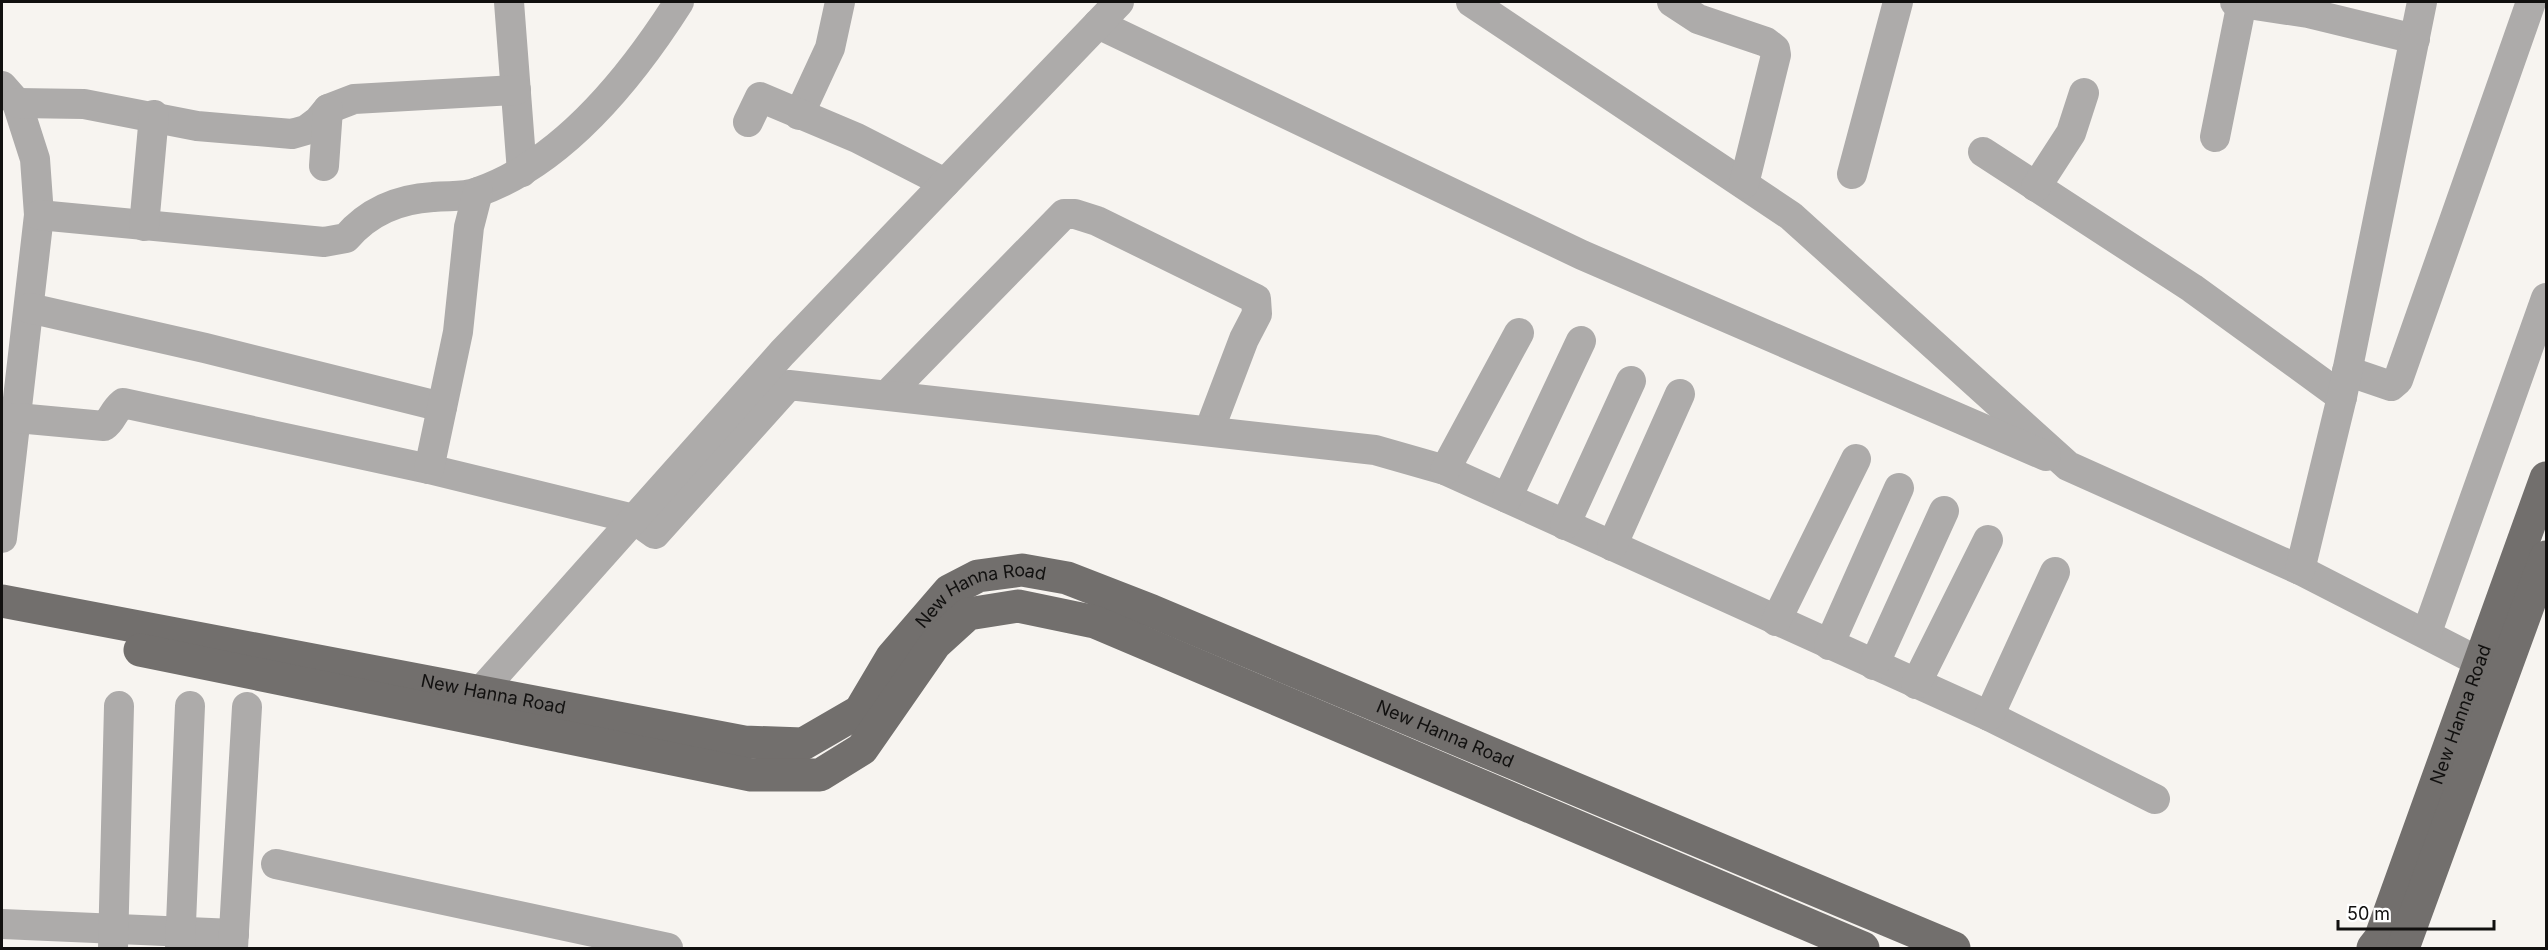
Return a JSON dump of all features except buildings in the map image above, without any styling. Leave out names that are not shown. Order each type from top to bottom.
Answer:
[{"type":"main road","name":"New Hanna Road","points":[[2403,948],[2493,668],[2547,478]]},
{"type":"main road","name":"New Hanna Road","points":[[2373,948],[2380,939],[2421,832],[2493,668],[2547,557]]},
{"type":"main road","name":"New Hanna Road","points":[[2,624],[471,704],[744,742],[803,744],[860,711],[892,657],[949,591],[978,576],[1022,570],[1067,578],[1152,611],[1954,948]]},
{"type":"main road","name":"New Hanna Road","points":[[2,601],[471,704],[751,775],[820,775],[862,749],[935,644],[968,614],[1018,606],[1095,622],[1863,948]]},
{"type":"street","points":[[509,2],[522,172]]},
{"type":"street","points":[[39,215],[324,242],[346,238],[359,223],[389,205],[432,196],[462,196],[478,192],[522,172],[558,148],[646,53],[679,2]]},
{"type":"street","points":[[799,115],[830,48],[840,2]]},
{"type":"street","points":[[471,704],[782,352],[1119,2]]},
{"type":"street","points":[[1472,2],[1791,216],[2068,466]]},
{"type":"street","points":[[1672,2],[1698,20],[1766,42],[1775,49],[1776,55],[1744,184]]},
{"type":"street","points":[[1852,174],[1898,2]]},
{"type":"street","points":[[2216,137],[2239,2],[2307,13],[2415,39]]},
{"type":"street","points":[[2300,570],[2344,384],[2422,2]]},
{"type":"street","points":[[1983,152],[2344,384],[2391,386],[2398,380],[2531,2]]},
{"type":"street","points":[[1098,24],[1582,255],[2068,466],[2300,570],[2493,668]]},
{"type":"street","points":[[2,538],[39,215],[35,159],[9,94],[84,104],[197,126],[292,134],[306,130],[328,109],[354,99],[516,90]]},
{"type":"street","points":[[2036,186],[2071,133],[2084,93]]},
{"type":"street","points":[[748,122],[760,97],[857,138],[945,183]]},
{"type":"street","points":[[324,166],[328,109]]},
{"type":"street","points":[[144,226],[154,116]]},
{"type":"street","points":[[429,469],[458,332],[469,227],[478,192]]},
{"type":"street","points":[[887,395],[1064,214],[1075,214],[1097,221],[1256,299],[1257,314],[1244,339],[1209,431]]},
{"type":"street","points":[[2427,633],[2547,298]]},
{"type":"street","points":[[29,308],[206,348],[442,406]]},
{"type":"street","points":[[1445,470],[1519,333]]},
{"type":"street","points":[[1507,498],[1581,341]]},
{"type":"street","points":[[1565,525],[1631,381]]},
{"type":"street","points":[[17,418],[104,426],[110,422],[113,411],[123,403],[429,469],[634,519],[655,534],[789,385],[1375,450],[1445,470],[1989,716],[2155,799]]},
{"type":"street","points":[[1612,546],[1680,394]]},
{"type":"street","points":[[1776,621],[1856,459]]},
{"type":"street","points":[[1829,645],[1899,488]]},
{"type":"street","points":[[1874,665],[1944,511]]},
{"type":"street","points":[[1916,684],[1988,540]]},
{"type":"street","points":[[1989,716],[2055,572]]},
{"type":"street","points":[[114,939],[118,706]]},
{"type":"street","points":[[180,940],[190,706]]},
{"type":"street","points":[[2,924],[114,939],[234,941],[247,707]]},
{"type":"street","points":[[276,864],[668,948]]}]
